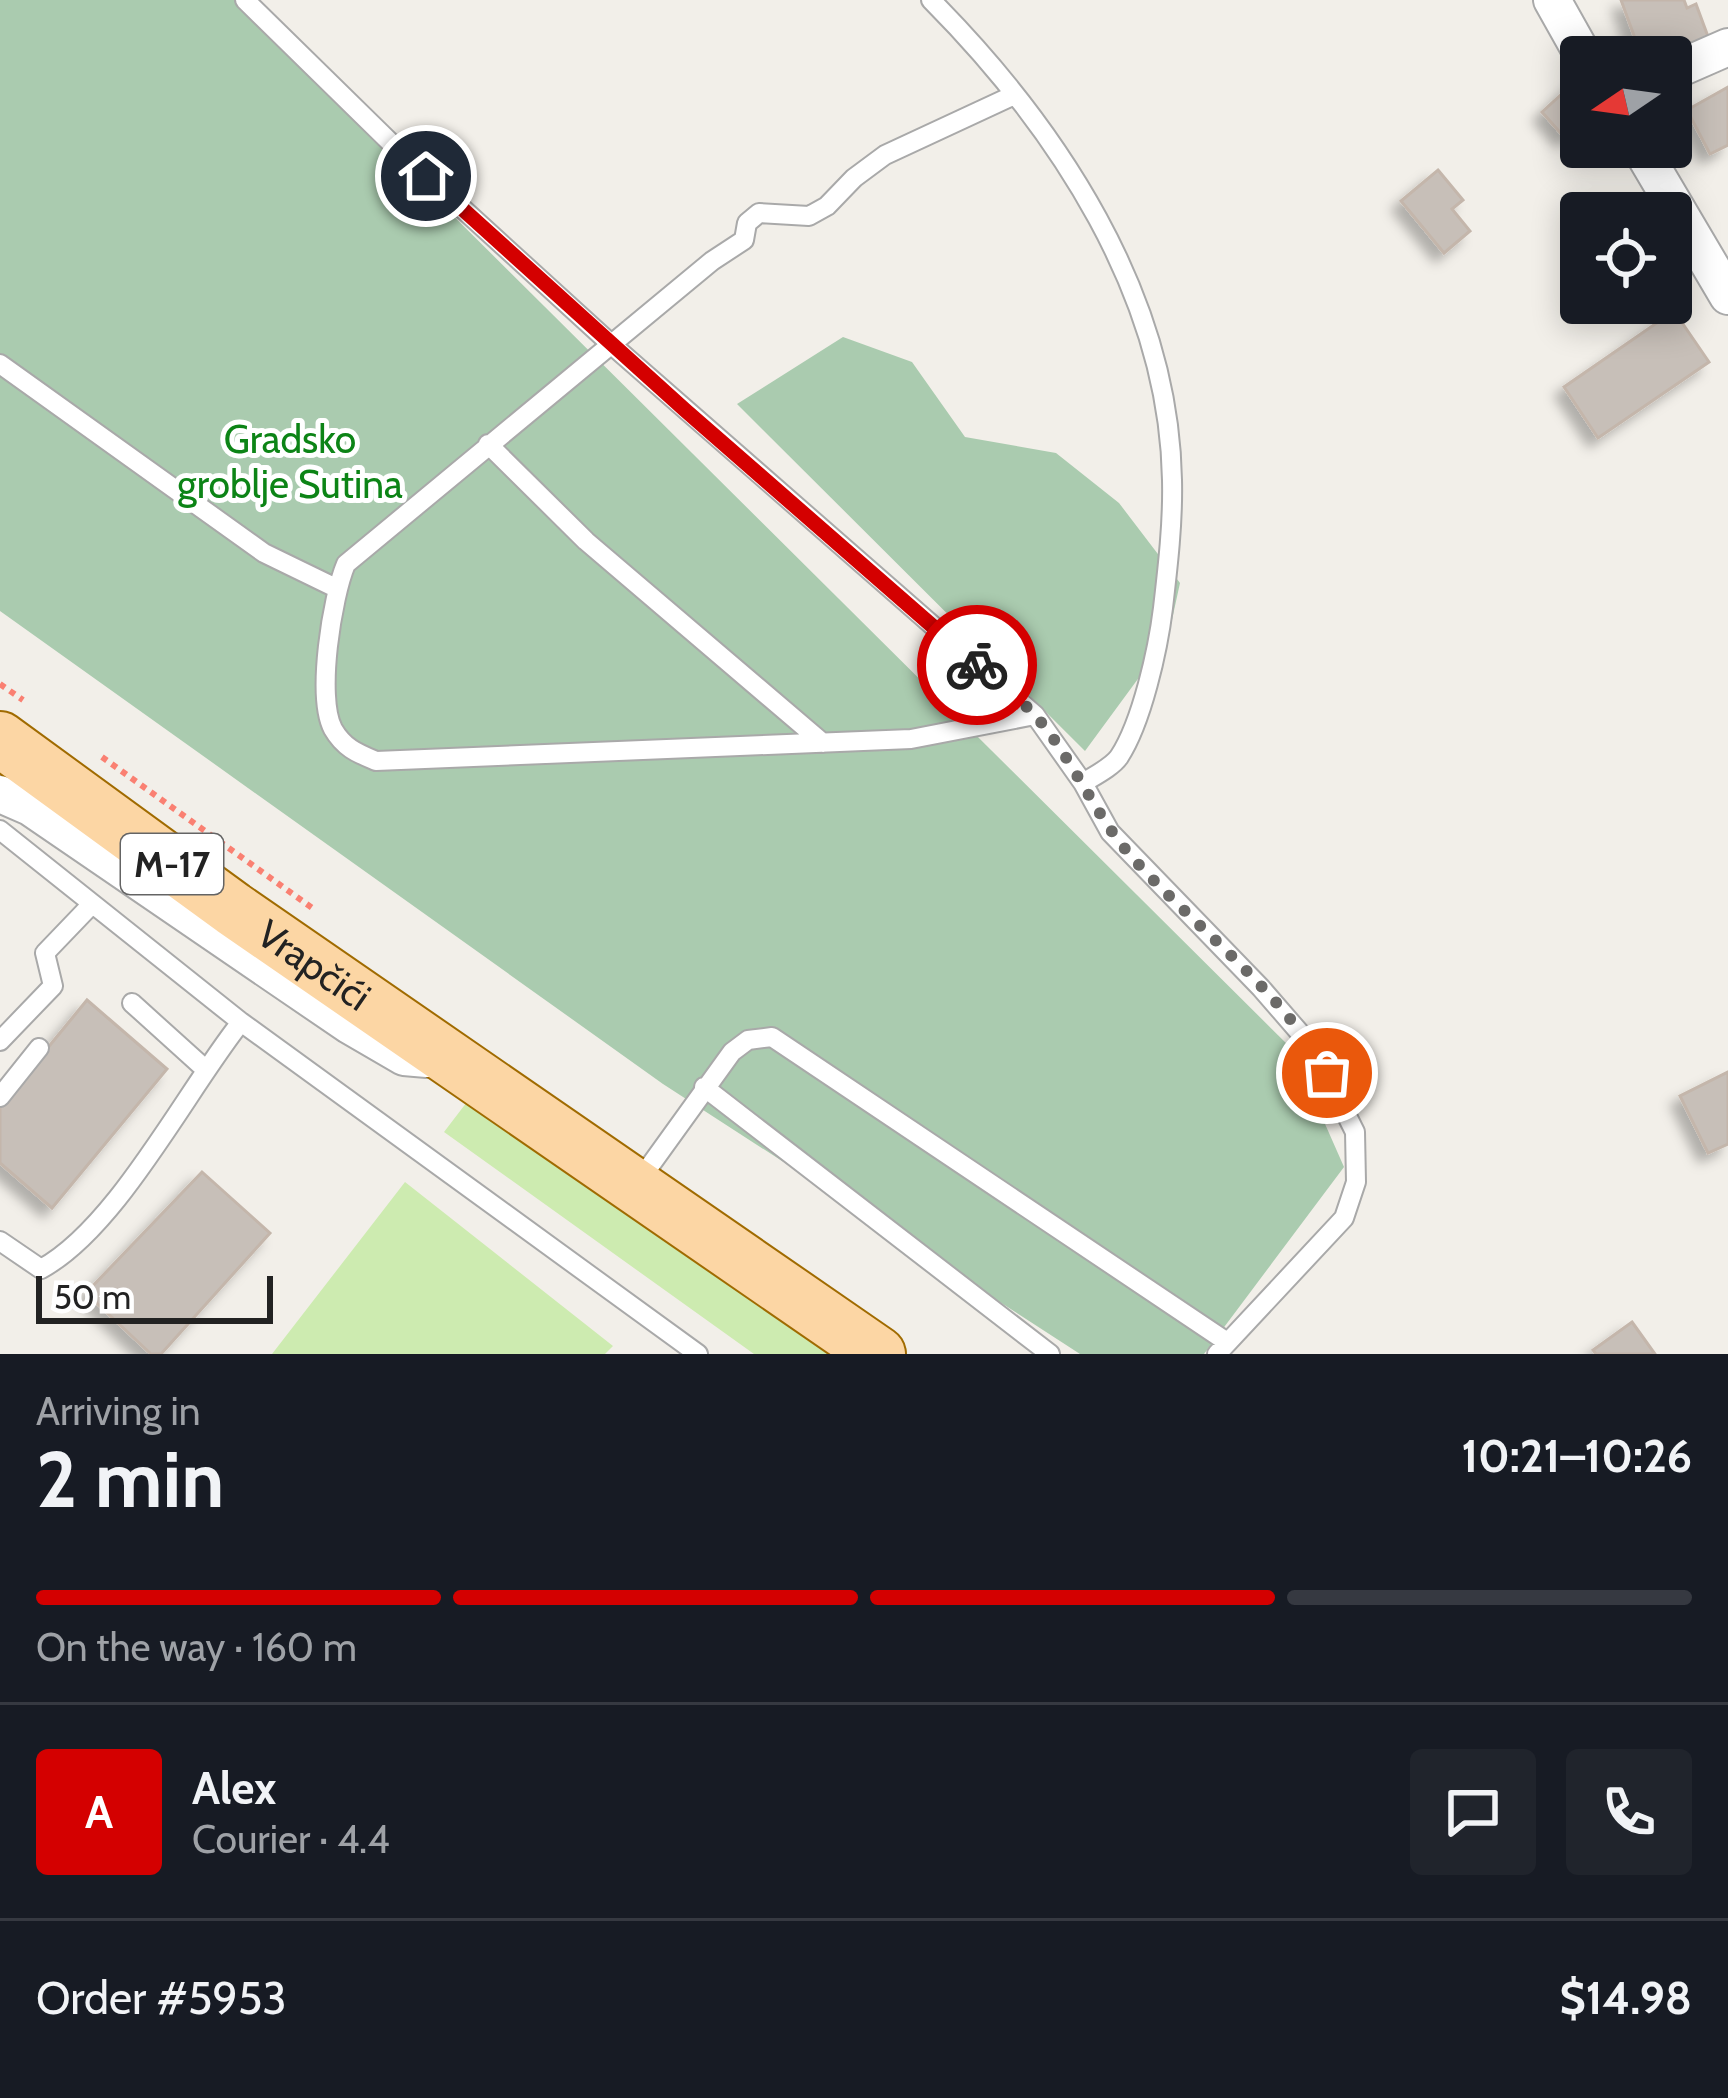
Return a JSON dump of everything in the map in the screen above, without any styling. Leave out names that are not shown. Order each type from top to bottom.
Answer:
[{"type":"main road","name":"Vrapčići","points":[[0,739],[233,909],[878,1354]]},
{"type":"street","points":[[1552,0],[1572,36]]},
{"type":"street","points":[[1692,63],[1728,47]]},
{"type":"street","points":[[1652,168],[1728,296]]},
{"type":"street","name":"Vrapčići","points":[[0,794],[30,807],[349,1025],[404,1057],[454,1061]]},
{"type":"lane","points":[[245,0],[395,147],[612,345],[1035,715],[1083,783],[1110,832],[1313,1048],[1355,1132],[1356,1182],[1344,1219],[1222,1348],[772,1037],[748,1040],[732,1052],[637,1185]]},
{"type":"lane","points":[[931,0],[964,33],[1068,163],[1123,266],[1163,392],[1170,457],[1170,544],[1159,647],[1118,759],[1083,783]]},
{"type":"lane","points":[[1012,96],[885,155],[809,216],[759,213],[747,223],[744,240],[346,564],[336,588],[325,699],[331,726],[348,749],[376,761],[911,739],[1035,715]]},
{"type":"lane","points":[[0,364],[264,553],[336,588]]},
{"type":"lane","points":[[488,444],[586,542],[823,743]]},
{"type":"lane","points":[[0,830],[241,1022],[698,1354]]},
{"type":"lane","points":[[0,1041],[53,986],[45,953],[92,904]]},
{"type":"lane","points":[[132,1003],[204,1068]]},
{"type":"lane","points":[[0,1241],[40,1269],[61,1258],[132,1176],[183,1107],[204,1068],[241,1022]]},
{"type":"lane","points":[[0,1096],[39,1048]]},
{"type":"lane","points":[[704,1087],[1050,1354]]},
{"type":"green space","name":"Gradsko groblje Sutina","points":[[0,0],[236,0],[1292,1049],[1344,1167],[1204,1354],[1080,1354],[663,1084],[0,611]]},
{"type":"green space","points":[[843,337],[912,362],[965,437],[1056,453],[1119,503],[1180,583],[1168,638],[1085,751],[737,404]]},
{"type":"green space","points":[[483,1081],[877,1354],[754,1354],[444,1132]]},
{"type":"green space","points":[[405,1182],[613,1346],[605,1354],[272,1354]]},
{"type":"building","points":[[1621,0],[1684,0],[1687,8],[1696,4],[1710,42],[1692,49],[1692,36],[1634,36]]},
{"type":"building","points":[[1728,87],[1728,145],[1710,154],[1692,120],[1692,107]]},
{"type":"building","points":[[1560,96],[1560,132],[1542,112]]},
{"type":"building","points":[[1438,170],[1463,200],[1452,209],[1470,231],[1444,253],[1401,201]]},
{"type":"building","points":[[1655,324],[1683,324],[1709,362],[1598,438],[1564,387]]},
{"type":"building","points":[[87,1000],[167,1069],[52,1208],[0,1163],[0,1106]]},
{"type":"building","points":[[1728,1072],[1728,1144],[1708,1153],[1680,1096]]},
{"type":"building","points":[[202,1172],[270,1233],[161,1354],[151,1354],[86,1293]]},
{"type":"building","points":[[1632,1322],[1655,1354],[1596,1354],[1593,1350]]},
{"type":"way so far","points":[[977,665],[1035,715],[1083,783],[1110,832],[1261,988],[1313,1048],[1327,1073]]},
{"type":"route","points":[[426,176],[977,665]]}]
